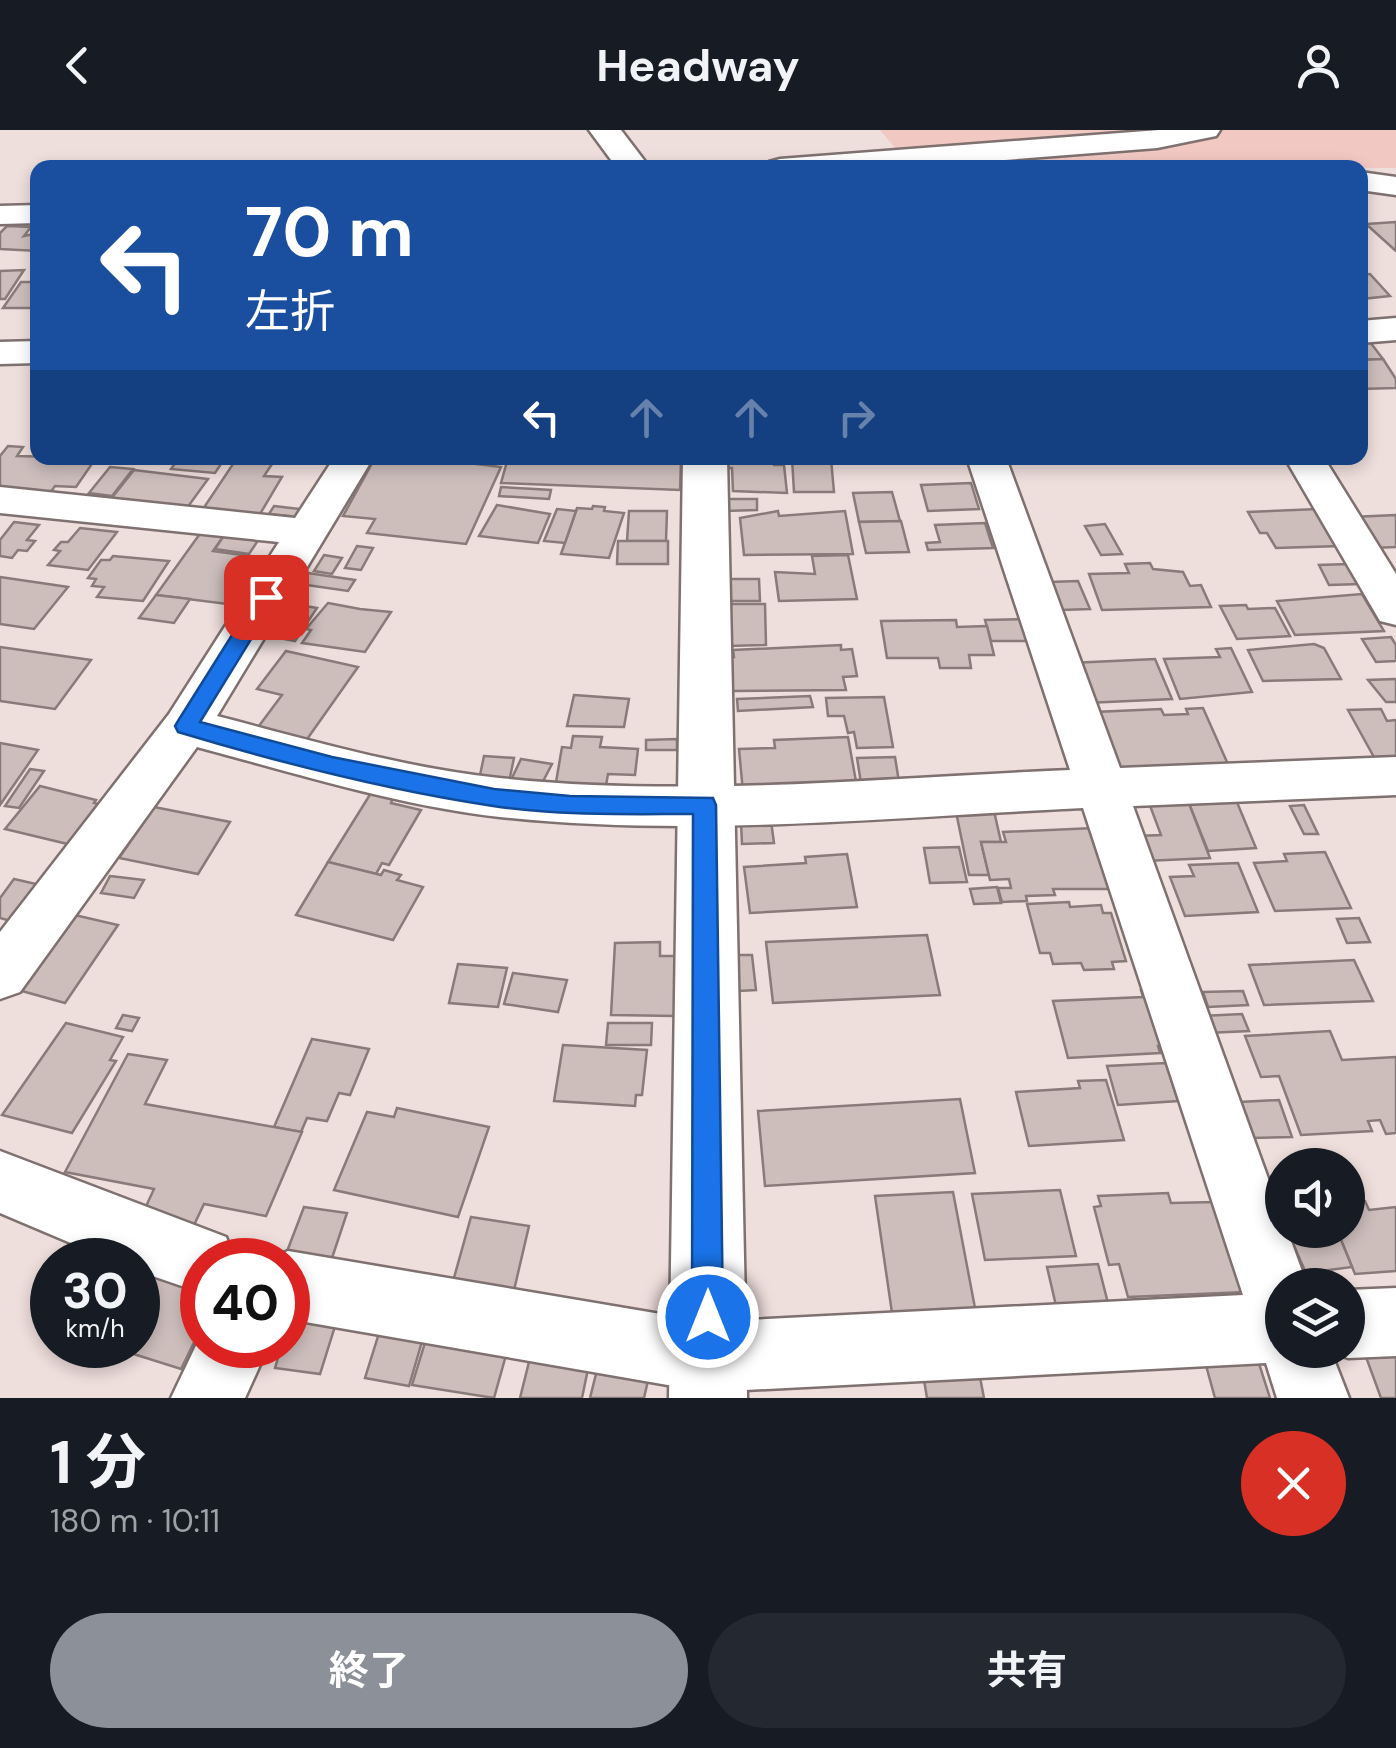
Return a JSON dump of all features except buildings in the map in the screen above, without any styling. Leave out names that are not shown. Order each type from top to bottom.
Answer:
[{"type":"street","points":[[605,130],[628,160]]},
{"type":"street","points":[[884,160],[1157,139],[1206,130]]},
{"type":"street","points":[[1368,180],[1396,178]]},
{"type":"street","points":[[1368,181],[1396,186]]},
{"type":"street","points":[[1,216],[30,214]]},
{"type":"street","points":[[1368,331],[1396,329]]},
{"type":"street","points":[[0,354],[30,352]]},
{"type":"street","points":[[0,975],[186,726],[349,465]]},
{"type":"street","points":[[704,465],[708,1377]]},
{"type":"street","points":[[990,465],[1268,1268]]},
{"type":"street","points":[[1308,465],[1396,610]]},
{"type":"street","points":[[0,500],[306,532]]},
{"type":"street","points":[[186,726],[332,766],[494,798],[570,804],[705,805],[1396,776]]},
{"type":"street","points":[[0,1182],[180,1253]]},
{"type":"street","points":[[310,1290],[708,1377],[1265,1329]]},
{"type":"street","points":[[1365,1323],[1396,1322]]},
{"type":"street","points":[[207,1398],[222,1368]]},
{"type":"street","points":[[1302,1368],[1313,1398]]},
{"type":"shaded area","points":[[880,130],[1396,130],[1396,168],[1368,168],[1368,160],[905,160]]},
{"type":"route","points":[[266,597],[186,726],[332,766],[494,798],[570,804],[705,805],[708,1317]]}]
